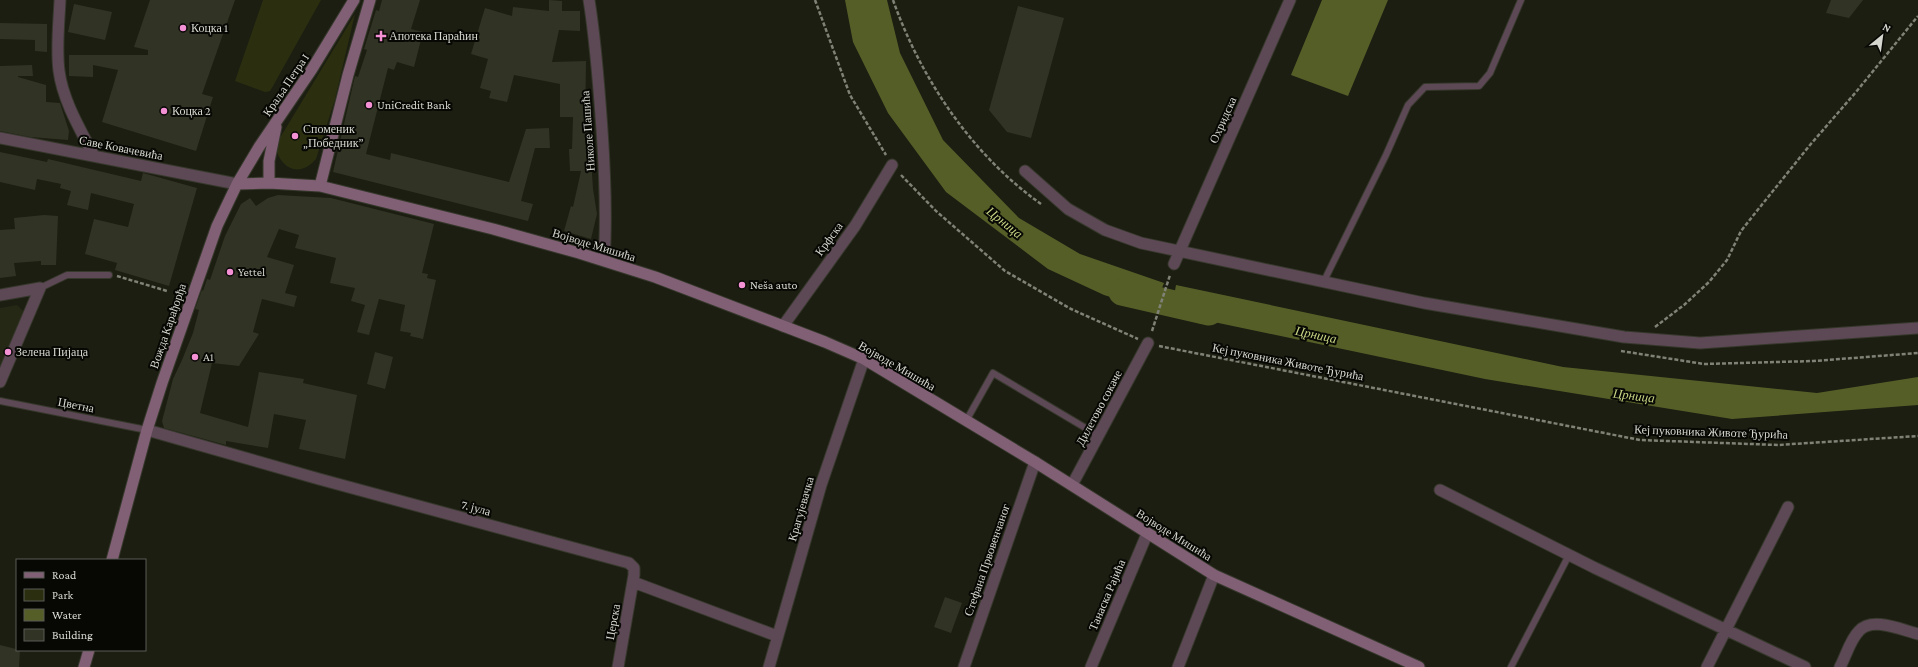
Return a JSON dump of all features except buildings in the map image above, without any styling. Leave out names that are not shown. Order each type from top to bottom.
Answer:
[{"type":"main road","name":"Краља Петра I","points":[[237,184],[259,147],[278,121],[338,29],[354,0]]},
{"type":"main road","points":[[237,184],[269,183],[320,186],[348,75],[370,0]]},
{"type":"main road","points":[[269,183],[269,161],[278,121]]},
{"type":"main road","name":"Вожда Карађорђа","points":[[112,559],[147,430],[217,226],[237,184]]},
{"type":"main road","name":"Војводе Мишића","points":[[320,186],[493,229],[604,260],[655,277],[864,359],[1035,462],[1214,575],[1419,667]]},
{"type":"main road","points":[[84,667],[89,651]]},
{"type":"street","points":[[60,0],[57,56],[59,72],[72,114],[94,156]]},
{"type":"street","name":"Николе Пашића","points":[[589,0],[599,85],[604,167],[606,230],[604,260]]},
{"type":"street","name":"Охридска","points":[[1172,268],[1290,0]]},
{"type":"street","name":"Саве Ковачевића","points":[[0,138],[237,184]]},
{"type":"street","name":"Крфска","points":[[783,326],[855,226],[892,165]]},
{"type":"street","points":[[1025,171],[1068,208],[1105,230],[1141,243],[1424,303],[1624,337],[1700,342],[1918,328]]},
{"type":"street","points":[[0,295],[40,288]]},
{"type":"street","points":[[0,382],[40,288]]},
{"type":"street","name":"Дилетово сокаче","points":[[1072,485],[1148,343]]},
{"type":"street","name":"Крагујевачка","points":[[769,667],[821,485],[864,359]]},
{"type":"street","name":"7. јула","points":[[147,430],[319,479],[629,563],[634,568],[633,582]]},
{"type":"street","name":"Стефана Првовенчаног","points":[[964,667],[1035,462]]},
{"type":"street","points":[[1440,490],[1569,555],[1805,667]]},
{"type":"street","points":[[1707,667],[1788,507]]},
{"type":"street","name":"Танаска Рајића","points":[[1091,667],[1147,534]]},
{"type":"street","points":[[1178,667],[1214,575]]},
{"type":"street","points":[[633,582],[777,636]]},
{"type":"street","name":"Церска","points":[[618,667],[633,582]]},
{"type":"street","points":[[1840,667],[1859,631],[1867,624],[1883,625],[1918,634]]},
{"type":"lane","points":[[1324,281],[1386,155],[1408,105],[1425,87],[1479,86],[1490,72],[1521,0]]},
{"type":"lane","points":[[40,288],[67,275],[109,275]]},
{"type":"lane","points":[[966,421],[993,373],[1098,436]]},
{"type":"lane","name":"Цветна","points":[[0,401],[147,430]]},
{"type":"lane","points":[[1511,667],[1569,555]]},
{"type":"path","name":"Кеј пуковника Животе Ђурића","points":[[814,0],[850,95],[892,165],[936,211],[1005,271],[1071,309],[1148,343],[1640,440],[1778,445],[1918,436]]},
{"type":"path","points":[[893,0],[902,26],[928,76],[961,128],[992,162],[1027,194],[1045,206]]},
{"type":"path","points":[[1646,338],[1654,328],[1684,305],[1714,277],[1727,260],[1741,231],[1810,145],[1856,92],[1918,16]]},
{"type":"path","points":[[1148,343],[1172,268]]},
{"type":"path","points":[[109,275],[124,277],[167,291]]},
{"type":"path","points":[[1618,350],[1704,364],[1814,361],[1918,353]]},
{"type":"shaded area","name":"Зелена Пијаца","points":[[17,305],[31,319],[0,384],[0,308]]},
{"type":"green space","points":[[263,0],[321,0],[270,91],[265,92],[235,81]]},
{"type":"green space","points":[[355,14],[335,99],[316,159],[310,165],[303,168],[291,168],[281,160],[275,146]]},
{"type":"water","points":[[845,0],[887,0],[900,53],[943,140],[1019,218],[1080,254],[1164,283],[1153,310],[1104,295],[1048,269],[946,192],[888,113],[853,42]]},
{"type":"water","points":[[1322,0],[1388,0],[1348,96],[1291,75]]},
{"type":"water","points":[[1176,285],[1563,367],[1817,393],[1918,377],[1918,405],[1732,419],[1485,379],[1171,313]]},
{"type":"waterway","name":"Црница","points":[[1122,292],[1209,312]]},
{"type":"place","name":"Коцка 1","points":[[183,28]]},
{"type":"place","name":"Апотека Параћин","points":[[381,36]]},
{"type":"place","name":"UniCredit Bank","points":[[369,105]]},
{"type":"place","name":"Коцка 2","points":[[164,111]]},
{"type":"place","name":"Споменик „Победник”","points":[[295,136]]},
{"type":"place","name":"Yettel","points":[[230,272]]},
{"type":"place","name":"Neša auto","points":[[742,285]]},
{"type":"place","name":"Зелена Пијаца","points":[[8,352]]},
{"type":"place","name":"A1","points":[[195,357]]}]
